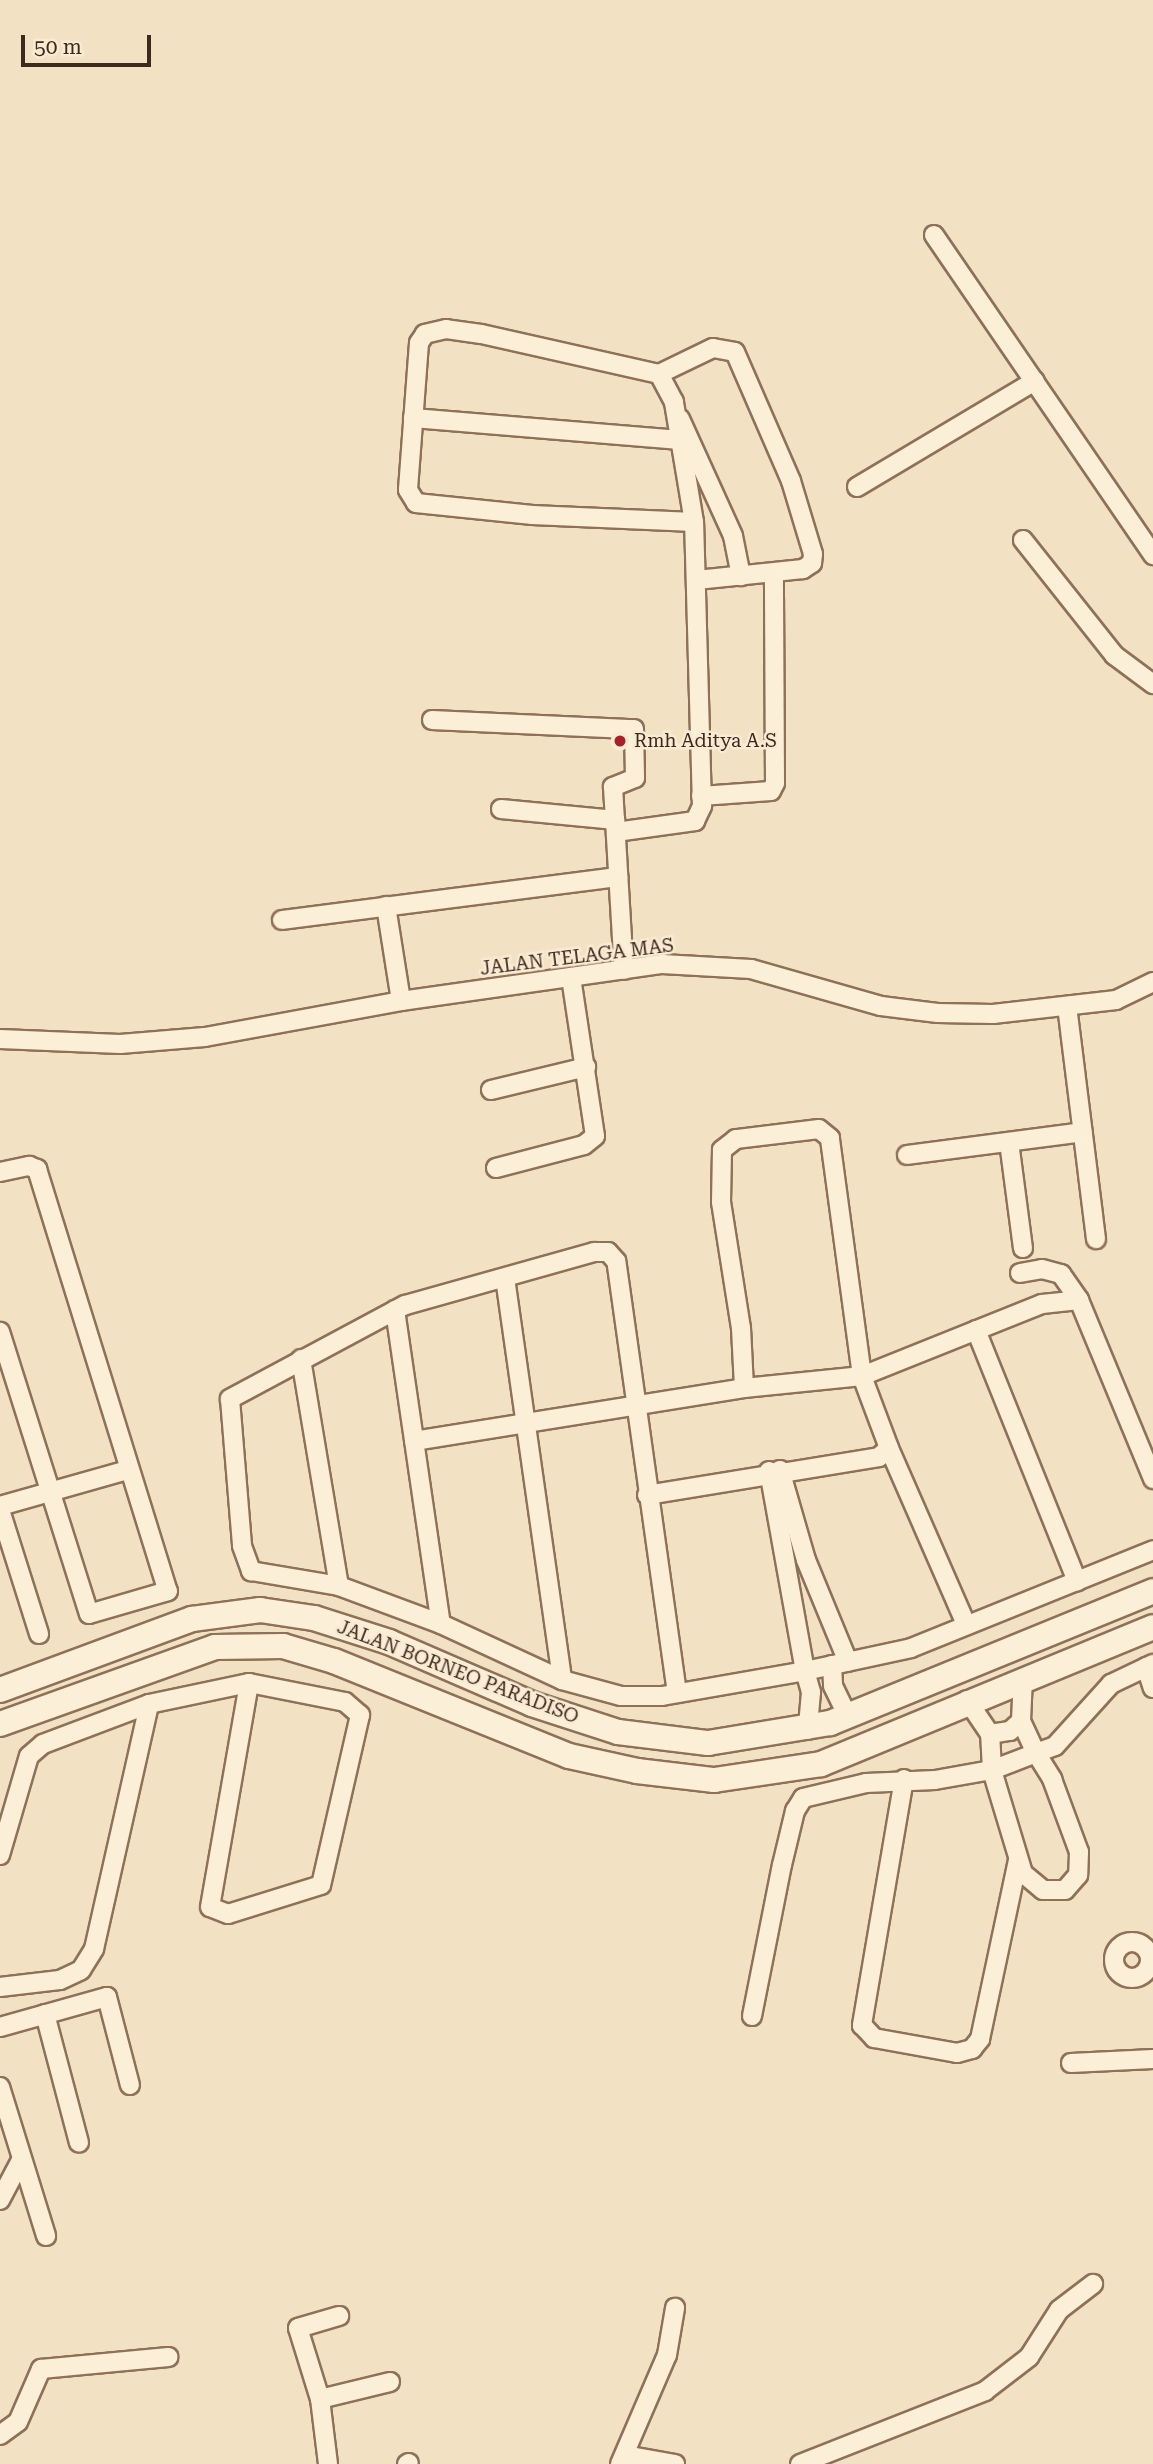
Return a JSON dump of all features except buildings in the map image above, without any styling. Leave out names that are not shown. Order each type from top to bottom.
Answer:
[{"type":"street","points":[[934,235],[1153,555]]},
{"type":"street","points":[[694,522],[532,515],[416,503],[408,490],[419,343],[432,331],[481,334],[659,374],[713,348],[727,348],[735,352],[748,372],[791,481],[813,554],[811,564],[803,569],[697,580]]},
{"type":"street","points":[[659,374],[678,416],[693,440],[733,536],[741,576]]},
{"type":"street","points":[[857,487],[1035,380]]},
{"type":"street","points":[[501,809],[616,826],[695,821],[701,796],[697,580],[694,522],[678,416]]},
{"type":"street","points":[[413,418],[680,440]]},
{"type":"street","points":[[1023,540],[1114,655],[1153,684]]},
{"type":"street","points":[[701,796],[771,791],[775,783],[775,574]]},
{"type":"street","points":[[432,720],[634,729],[635,778],[614,788],[624,970]]},
{"type":"street","points":[[282,920],[618,877]]},
{"type":"street","points":[[386,906],[401,1001]]},
{"type":"street","name":"JALAN TELAGA MAS","points":[[0,1040],[120,1044],[205,1037],[401,1001],[624,970],[698,964],[751,969],[881,1006],[938,1013],[993,1014],[1116,1000],[1153,982]]},
{"type":"street","points":[[496,1168],[591,1142],[596,1132],[571,977]]},
{"type":"street","points":[[1067,1006],[1096,1239]]},
{"type":"street","points":[[491,1090],[586,1067]]},
{"type":"street","points":[[744,1388],[741,1328],[721,1202],[722,1150],[736,1139],[802,1128],[819,1129],[830,1138],[862,1376],[966,1624]]},
{"type":"street","points":[[908,1155],[1083,1132]]},
{"type":"street","points":[[1009,1142],[1023,1248]]},
{"type":"street","points":[[0,1172],[29,1166],[37,1170],[127,1470],[168,1591],[89,1614],[48,1492],[0,1332]]},
{"type":"street","points":[[677,1693],[616,1261],[608,1252],[594,1252],[395,1311],[230,1399],[242,1546],[251,1570],[339,1586],[441,1624],[562,1680],[621,1696],[677,1693],[804,1671],[911,1648],[1153,1550]]},
{"type":"street","points":[[1020,1273],[1042,1269],[1061,1274],[1079,1300],[1153,1479]]},
{"type":"street","points":[[505,1278],[562,1680]]},
{"type":"street","points":[[414,1441],[635,1409],[744,1388],[862,1376],[1042,1304],[1079,1300]]},
{"type":"street","points":[[395,1311],[441,1624]]},
{"type":"street","points":[[976,1330],[1077,1581]]},
{"type":"street","points":[[301,1359],[339,1586]]},
{"type":"street","points":[[647,1495],[775,1471],[868,1459],[890,1448]]},
{"type":"street","points":[[39,1634],[0,1508],[127,1470]]},
{"type":"street","points":[[775,1471],[840,1663],[833,1686],[846,1713]]},
{"type":"street","points":[[775,1471],[804,1671],[811,1692],[808,1730]]},
{"type":"street","name":"JALAN BORNEO PARADISO","points":[[0,1690],[192,1619],[260,1610],[314,1618],[389,1642],[532,1704],[618,1732],[708,1743],[808,1730],[1153,1591]]},
{"type":"street","points":[[1100,1613],[1111,1644]]},
{"type":"street","points":[[0,1724],[215,1647],[283,1646],[385,1680],[569,1756],[637,1771],[714,1780],[821,1764],[967,1700],[1153,1627]]},
{"type":"street","points":[[752,2016],[788,1838],[803,1798],[904,1779],[935,1780],[992,1770],[1055,1746],[1111,1684],[1149,1665],[1153,1688]]},
{"type":"street","points":[[967,1700],[990,1734],[992,1770],[1023,1873],[1043,1890],[1065,1890],[1078,1875],[1079,1852],[1052,1779],[1021,1721],[1023,1678]]},
{"type":"street","points":[[0,1855],[29,1756],[43,1744],[149,1704],[249,1683],[308,1691],[345,1702],[360,1715],[326,1878],[312,1890],[235,1912],[217,1913],[210,1907],[249,1683]]},
{"type":"street","points":[[0,1987],[60,1980],[81,1970],[94,1949],[149,1704]]},
{"type":"street","points":[[522,1737],[532,1704]]},
{"type":"street","points":[[990,1734],[1010,1731],[1021,1721]]},
{"type":"street","points":[[904,1779],[862,2025],[874,2038],[957,2053],[972,2049],[981,2039],[1019,1858]]},
{"type":"street","points":[[0,2027],[107,1997],[130,2084]]},
{"type":"street","points":[[45,2014],[79,2143]]},
{"type":"street","points":[[1071,2063],[1153,2059]]},
{"type":"street","points":[[0,2087],[20,2162],[46,2236]]},
{"type":"street","points":[[0,2200],[20,2162]]},
{"type":"street","points":[[800,2464],[985,2391],[1029,2357],[1059,2310],[1093,2284]]},
{"type":"street","points":[[675,2308],[667,2355],[622,2459],[675,2464]]},
{"type":"street","points":[[328,2464],[320,2399],[298,2328],[339,2316]]},
{"type":"street","points":[[0,2435],[18,2422],[41,2369],[167,2357]]},
{"type":"street","points":[[320,2399],[390,2382]]},
{"type":"place","name":"Rmh Aditya A.S","points":[[620,741]]}]
